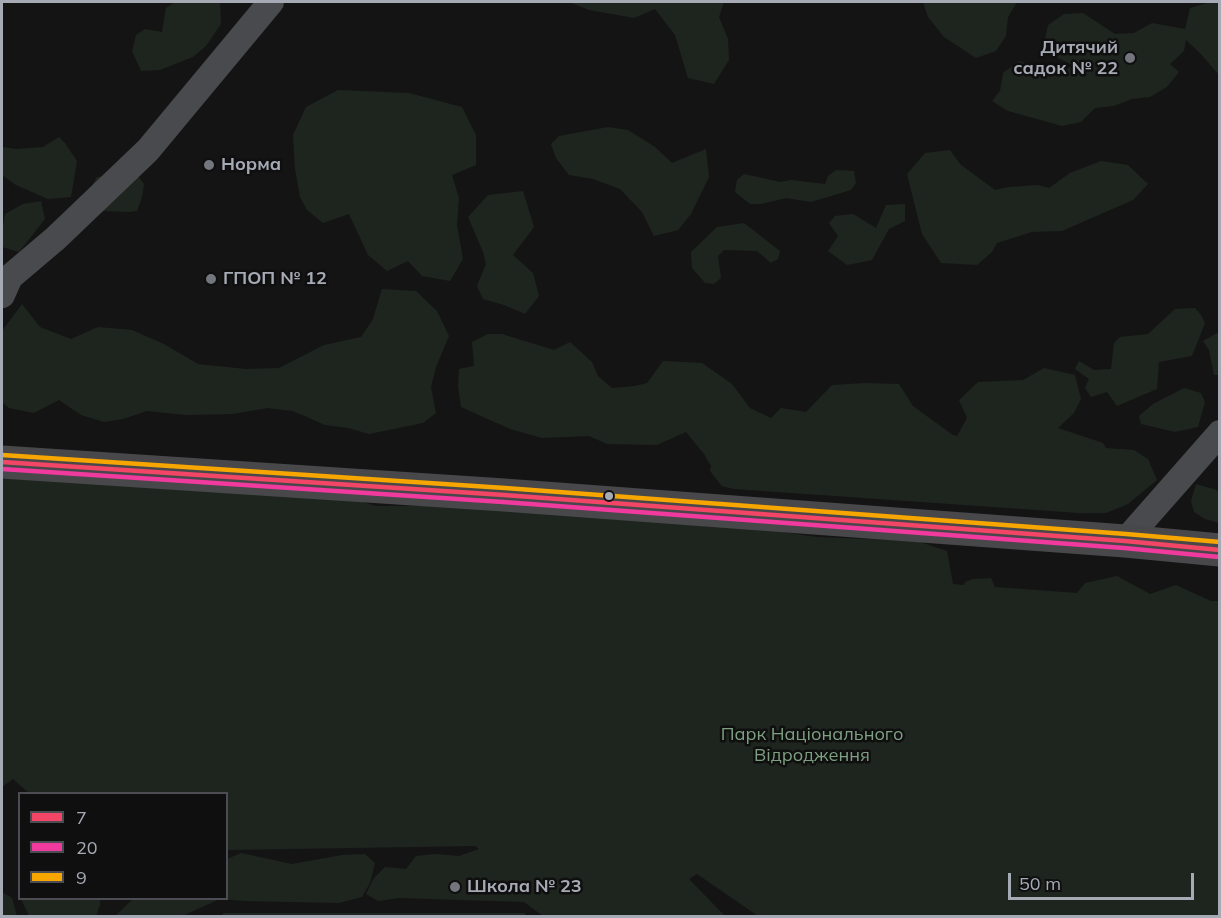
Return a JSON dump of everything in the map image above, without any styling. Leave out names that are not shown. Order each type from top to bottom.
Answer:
[{"type":"main road","points":[[2,462],[504,495],[1220,550]]},
{"type":"street","points":[[2,296],[10,277],[56,238],[148,150],[271,2]]},
{"type":"street","points":[[1125,541],[1220,433]]},
{"type":"green space","points":[[175,2],[220,2],[221,24],[206,46],[193,57],[160,70],[141,71],[132,51],[136,35],[145,29],[162,32],[166,8]]},
{"type":"green space","points":[[569,2],[724,2],[719,17],[728,39],[729,60],[714,84],[688,78],[675,35],[655,9],[634,18],[589,10]]},
{"type":"green space","points":[[923,2],[1017,2],[1008,17],[1006,36],[996,51],[976,58],[944,37],[928,17]]},
{"type":"green space","points":[[1219,2],[1219,75],[1186,40],[1184,51],[1170,64],[1179,72],[1167,87],[1150,97],[1095,108],[1081,122],[1062,126],[1008,111],[992,101],[1000,91],[1003,73],[1019,61],[1057,73],[1074,66],[1058,58],[1044,44],[1048,25],[1064,14],[1083,13],[1115,34],[1134,33],[1152,23],[1185,29],[1190,8]]},
{"type":"green space","points":[[338,90],[409,93],[462,107],[476,135],[476,165],[452,175],[459,198],[457,225],[463,259],[450,281],[422,276],[408,261],[387,271],[368,255],[349,214],[323,223],[307,210],[300,197],[295,169],[293,135],[306,107]]},
{"type":"green space","points":[[608,127],[628,130],[655,147],[672,163],[706,149],[709,177],[691,214],[678,230],[654,236],[642,212],[620,189],[593,179],[569,175],[556,158],[551,144],[559,136]]},
{"type":"green space","points":[[59,137],[77,161],[71,197],[48,199],[16,185],[2,175],[2,147],[16,149],[43,147]]},
{"type":"green space","points":[[950,150],[960,164],[995,190],[1038,185],[1049,188],[1070,173],[1101,161],[1128,165],[1148,184],[1133,200],[1062,231],[1032,232],[997,243],[992,252],[977,265],[941,263],[922,234],[907,174],[925,153]]},
{"type":"green space","points":[[836,170],[854,171],[856,183],[851,190],[811,202],[786,198],[761,204],[750,204],[735,192],[737,180],[744,174],[780,182],[791,180],[825,184],[828,176]]},
{"type":"green space","points":[[134,171],[144,184],[137,211],[103,211],[86,201],[85,197],[97,177]]},
{"type":"green space","points":[[523,191],[534,227],[513,255],[533,273],[539,296],[525,314],[483,299],[477,286],[486,264],[468,217],[488,195]]},
{"type":"green space","points":[[41,201],[45,219],[19,252],[2,247],[5,214],[23,204]]},
{"type":"green space","points":[[905,204],[905,221],[889,229],[872,260],[847,265],[828,251],[838,236],[829,223],[835,216],[853,214],[876,228],[886,205]]},
{"type":"green space","points":[[744,223],[780,251],[778,259],[771,263],[757,251],[724,250],[718,256],[721,278],[714,284],[705,283],[692,268],[691,252],[717,227]]},
{"type":"green space","points":[[382,289],[416,291],[437,311],[449,336],[436,367],[431,387],[436,413],[423,423],[369,434],[325,425],[293,411],[267,408],[233,414],[186,415],[147,411],[123,419],[104,422],[81,415],[59,400],[34,413],[9,408],[2,402],[2,331],[22,304],[40,327],[71,339],[98,327],[132,330],[164,344],[198,364],[246,369],[279,368],[324,345],[361,337],[373,319]]},
{"type":"green space","points":[[1195,308],[1205,323],[1192,356],[1159,362],[1157,389],[1117,406],[1107,392],[1091,397],[1085,388],[1089,379],[1075,369],[1079,361],[1094,370],[1111,369],[1114,343],[1120,337],[1148,334],[1175,309]]},
{"type":"green space","points":[[1219,332],[1219,375],[1214,375],[1209,350],[1203,341]]},
{"type":"green space","points":[[488,334],[502,334],[554,350],[570,342],[592,362],[598,376],[612,388],[647,383],[663,361],[702,363],[732,384],[750,408],[771,418],[781,408],[806,412],[832,385],[899,384],[913,406],[957,436],[967,418],[959,400],[978,382],[1023,380],[1044,368],[1075,375],[1081,399],[1074,413],[1058,428],[1103,443],[1106,448],[1134,450],[1148,459],[1157,480],[1128,504],[1106,513],[734,489],[722,486],[710,471],[711,466],[704,454],[686,432],[657,445],[607,444],[589,436],[542,438],[510,429],[461,407],[458,386],[459,369],[474,366],[472,342]]},
{"type":"green space","points":[[1184,388],[1201,393],[1205,402],[1198,427],[1175,432],[1141,424],[1139,416],[1153,404]]},
{"type":"green space","name":"Парк Національного Відродження","points":[[2,465],[322,490],[376,506],[487,506],[754,528],[817,537],[917,541],[947,551],[953,584],[964,585],[965,582],[973,579],[991,578],[995,587],[1077,593],[1085,583],[1117,576],[1150,594],[1176,585],[1211,601],[1219,601],[1219,916],[758,916],[697,874],[689,879],[725,916],[543,916],[524,902],[399,898],[378,901],[366,894],[374,878],[385,867],[406,869],[416,856],[436,854],[459,856],[479,849],[475,846],[228,850],[228,792],[28,792],[13,779],[2,787]]},
{"type":"green space","points":[[1196,484],[1217,490],[1219,523],[1205,519],[1194,512],[1191,501]]},
{"type":"green space","points":[[241,853],[292,864],[342,855],[365,854],[375,863],[370,883],[362,897],[339,903],[244,901],[228,900],[228,859]]},
{"type":"green space","points":[[2,892],[12,898],[17,916],[2,916]]},
{"type":"green space","points":[[21,900],[100,900],[96,916],[29,916]]},
{"type":"green space","points":[[132,900],[218,900],[182,916],[115,916]]},
{"type":"green space","points":[[223,913],[525,913],[525,916],[223,916]]},
{"type":"transit line","name":"9","points":[[2,455],[505,488],[1220,542]]},
{"type":"transit line","name":"7","points":[[2,462],[504,495],[1220,550]]},
{"type":"transit line","name":"20","points":[[2,469],[503,502],[1219,557]]},
{"type":"place","name":"Дитячий садок № 22","points":[[1130,58]]},
{"type":"place","name":"Норма","points":[[209,165]]},
{"type":"place","name":"ГПОП № 12","points":[[211,279]]},
{"type":"place","name":"Школа № 23","points":[[455,887]]}]
